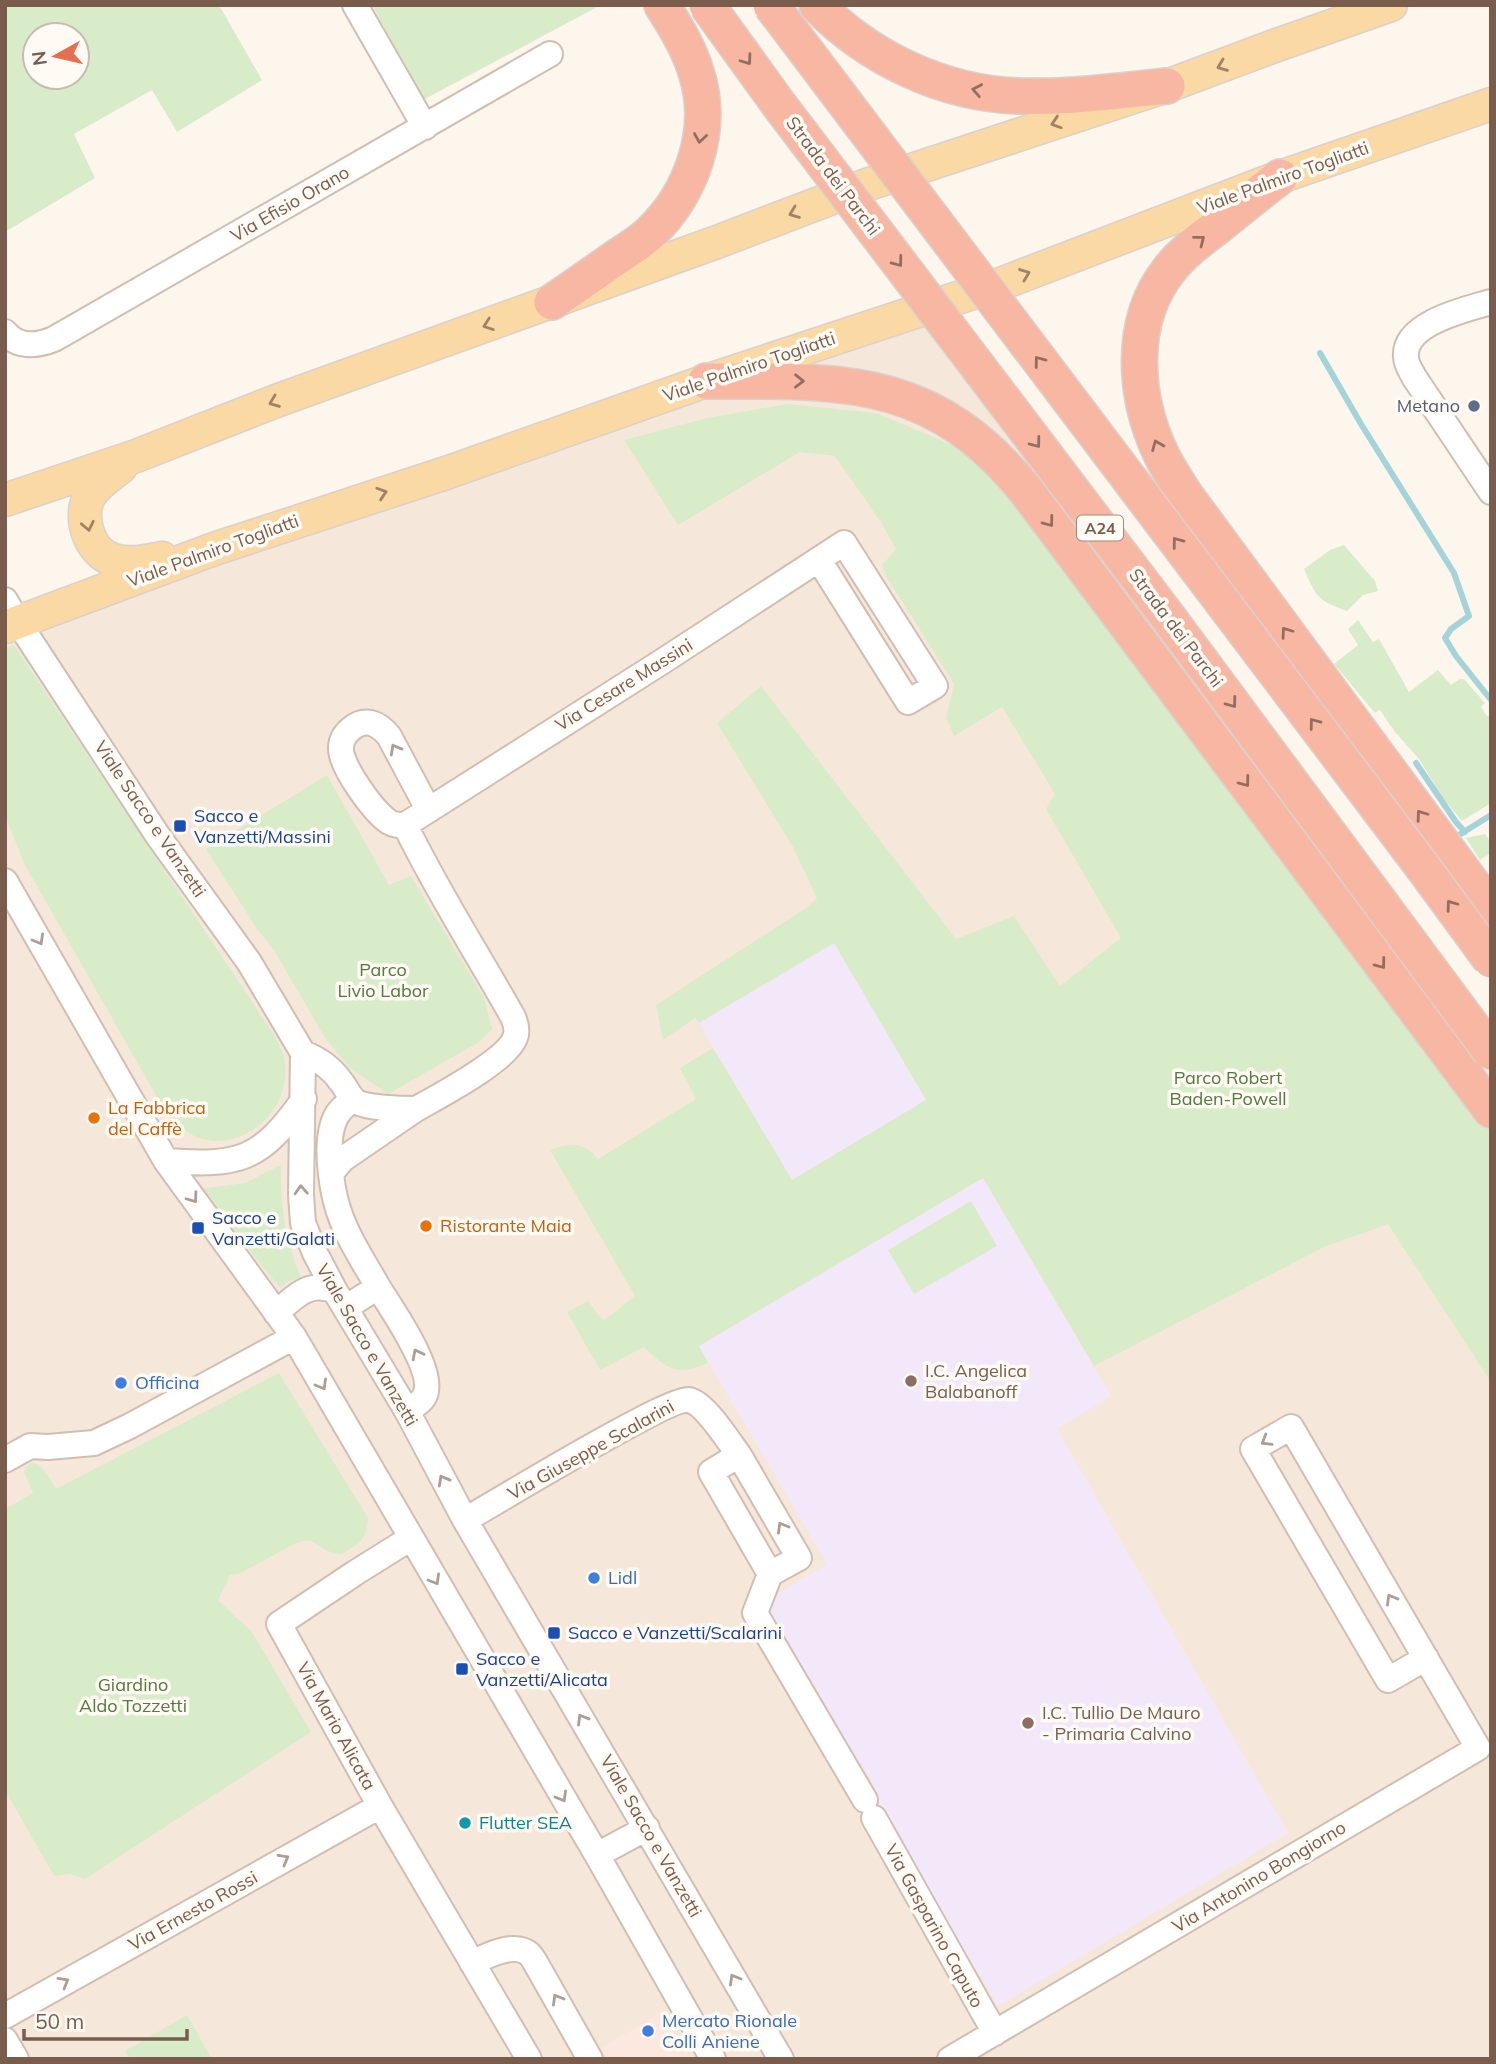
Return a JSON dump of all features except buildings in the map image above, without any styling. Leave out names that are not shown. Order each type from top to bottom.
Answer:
[{"type":"highway","points":[[552,302],[648,235],[677,201],[693,169],[702,123],[699,83],[685,46],[662,5]]},
{"type":"highway","name":"Strada dei Parchi","points":[[706,5],[1177,628],[1491,1052]]},
{"type":"highway","points":[[771,5],[1491,960]]},
{"type":"highway","points":[[817,5],[874,53],[929,77],[969,89],[1014,96],[1062,96],[1167,86]]},
{"type":"highway","points":[[1280,177],[1188,250],[1168,270],[1145,318],[1140,348],[1141,385],[1147,416],[1161,455],[1186,496],[1491,909]]},
{"type":"highway","points":[[706,381],[810,382],[878,391],[916,403],[947,419],[993,454],[1035,503],[1491,1110]]},
{"type":"main road","points":[[1277,45],[1356,5]]},
{"type":"main road","points":[[5,500],[136,456],[276,401],[717,242],[869,184],[1167,86],[1391,5]]},
{"type":"main road","name":"Viale Palmiro Togliatti","points":[[9,617],[446,473],[706,381],[1003,283],[1280,177],[1491,104]]},
{"type":"main road","points":[[1362,150],[1491,127]]},
{"type":"main road","points":[[136,456],[104,480],[89,497],[85,517],[96,549],[106,558],[124,562],[215,549]]},
{"type":"street","points":[[355,5],[425,127]]},
{"type":"street","name":"Via Efisio Orano","points":[[15,338],[44,343],[54,339],[550,54]]},
{"type":"street","points":[[1491,302],[1454,313],[1427,326],[1412,339],[1405,353],[1414,377],[1491,492]]},
{"type":"street","name":"Via Cesare Massini","points":[[405,825],[844,543],[935,687],[908,702],[819,560]]},
{"type":"street","name":"Viale Sacco e Vanzetti","points":[[9,617],[158,836],[249,962],[303,1052],[304,1099],[300,1158],[303,1223],[315,1253],[407,1411],[465,1520],[781,2059]]},
{"type":"street","points":[[331,1173],[343,1159],[498,1058],[516,1035],[513,1017],[419,855],[405,825],[394,825],[382,816],[349,773],[342,760],[341,748],[348,732],[365,722],[382,728],[428,809]]},
{"type":"street","points":[[6,883],[166,1161],[294,1337],[713,2059]]},
{"type":"street","points":[[303,1052],[330,1068],[358,1102],[367,1117],[371,1142]]},
{"type":"street","points":[[166,1161],[192,1163],[240,1159],[270,1141],[304,1099]]},
{"type":"street","points":[[407,1411],[424,1397],[427,1382],[423,1364],[342,1220],[331,1173],[332,1125],[341,1109],[358,1102],[397,1109],[416,1109]]},
{"type":"street","points":[[276,1313],[298,1293],[308,1289],[325,1287],[340,1300],[378,1287]]},
{"type":"street","points":[[5,1460],[30,1446],[55,1447],[94,1443],[294,1337]]},
{"type":"street","name":"Via Giuseppe Scalarini","points":[[465,1520],[648,1416],[681,1400],[688,1400],[700,1406],[739,1455],[799,1558],[770,1574]]},
{"type":"street","name":"Via Antonino Bongiorno","points":[[950,2059],[1478,1748],[1426,1658],[1291,1427],[1253,1450],[1388,1680],[1426,1658]]},
{"type":"street","points":[[739,1455],[711,1472],[770,1574]]},
{"type":"street","name":"Via Mario Alicata","points":[[411,1538],[279,1624],[380,1806],[529,2059]]},
{"type":"street","name":"Via Gasparino Caputo","points":[[770,1574],[755,1613],[995,2033]]},
{"type":"street","name":"Via Ernesto Rossi","points":[[5,2016],[380,1806]]},
{"type":"street","points":[[597,1855],[647,1828]]},
{"type":"street","points":[[472,1963],[495,1951],[527,1952],[590,2059]]},
{"type":"street","points":[[5,2040],[16,2059]]},
{"type":"shaded area","points":[[934,310],[1491,1052],[1491,2059],[5,2059],[5,627]]},
{"type":"shaded area","points":[[834,942],[927,1100],[792,1180],[699,1023]]},
{"type":"shaded area","name":"I.C. Tullio De Mauro - Primaria Calvino","points":[[983,1178],[1111,1396],[1057,1429],[1288,1833],[998,2006],[765,1612],[767,1600],[827,1564],[699,1346]]},
{"type":"shaded area","name":"Mercato Rionale Colli Aniene","points":[[657,2016],[683,2059],[609,2059],[603,2047]]},
{"type":"green space","points":[[5,5],[219,5],[262,80],[177,132],[152,90],[74,134],[95,178],[5,232]]},
{"type":"green space","points":[[372,5],[601,5],[423,100]]},
{"type":"green space","name":"Parco Robert Baden-Powell","points":[[787,404],[876,413],[962,450],[1036,519],[1491,1130],[1491,1382],[1388,1224],[1324,1247],[1094,1366],[983,1178],[699,1346],[708,1363],[680,1370],[659,1361],[644,1347],[600,1370],[567,1312],[588,1301],[603,1321],[635,1296],[550,1150],[576,1145],[587,1149],[598,1159],[696,1099],[680,1068],[713,1048],[792,1180],[926,1100],[834,943],[699,1023],[695,1018],[663,1040],[656,1005],[809,906],[817,898],[793,847],[717,723],[761,686],[956,939],[1014,916],[1060,986],[1121,938],[1046,809],[1055,794],[1002,707],[954,736],[946,718],[954,684],[886,576],[882,565],[896,549],[835,456],[800,452],[678,525],[624,440],[707,418]]},
{"type":"green space","points":[[1344,545],[1375,581],[1378,591],[1363,595],[1347,611],[1319,597],[1304,569],[1330,550]]},
{"type":"green space","points":[[1358,620],[1373,642],[1379,639],[1409,692],[1438,670],[1451,685],[1464,679],[1485,703],[1481,707],[1487,716],[1491,715],[1491,803],[1462,821],[1443,798],[1419,759],[1380,710],[1375,713],[1334,664],[1358,645],[1348,629]]},
{"type":"green space","points":[[14,645],[275,1036],[284,1056],[283,1089],[268,1117],[245,1134],[220,1141],[199,1138],[184,1128],[162,1106],[25,865],[5,816],[5,648]]},
{"type":"green space","name":"Parco Livio Labor","points":[[327,775],[389,885],[411,876],[484,998],[492,1029],[479,1042],[388,1094],[350,1068],[325,1038],[274,950],[257,929],[206,849]]},
{"type":"green space","points":[[1485,834],[1491,843],[1491,853],[1480,860],[1466,838]]},
{"type":"green space","points":[[281,1165],[285,1222],[301,1277],[280,1288],[200,1189],[245,1183]]},
{"type":"green space","points":[[971,1201],[997,1246],[914,1294],[888,1250]]},
{"type":"green space","name":"Giardino Aldo Tozzetti","points":[[279,1373],[368,1518],[366,1532],[357,1544],[341,1555],[311,1541],[296,1543],[239,1574],[230,1575],[218,1600],[252,1632],[311,1732],[85,1879],[71,1874],[54,1876],[5,1790],[5,1509],[33,1493],[24,1472],[28,1465],[33,1463],[42,1468],[56,1489]]},
{"type":"green space","points":[[187,2015],[212,2059],[130,2059],[125,2051]]},
{"type":"waterway","points":[[1320,353],[1454,573],[1469,616],[1451,629],[1445,638],[1491,700]]},
{"type":"waterway","points":[[1416,763],[1465,832]]},
{"type":"waterway","points":[[1459,835],[1491,815]]},
{"type":"place","name":"Metano","points":[[1474,406]]},
{"type":"place","name":"Sacco e Vanzetti/Massini","points":[[180,826]]},
{"type":"place","name":"La Fabbrica del Caffè","points":[[94,1118]]},
{"type":"place","name":"Ristorante Maia","points":[[426,1226]]},
{"type":"place","name":"Sacco e Vanzetti/Galati","points":[[198,1228]]},
{"type":"place","name":"I.C. Angelica Balabanoff","points":[[911,1381]]},
{"type":"place","name":"Officina","points":[[121,1383]]},
{"type":"place","name":"Lidl","points":[[594,1578]]},
{"type":"place","name":"Sacco e Vanzetti/Scalarini","points":[[554,1633]]},
{"type":"place","name":"Sacco e Vanzetti/Alicata","points":[[462,1669]]},
{"type":"place","name":"I.C. Tullio De Mauro - Primaria Calvino","points":[[1028,1723]]},
{"type":"place","name":"Flutter SEA","points":[[465,1823]]},
{"type":"place","name":"Mercato Rionale Colli Aniene","points":[[648,2031]]}]
